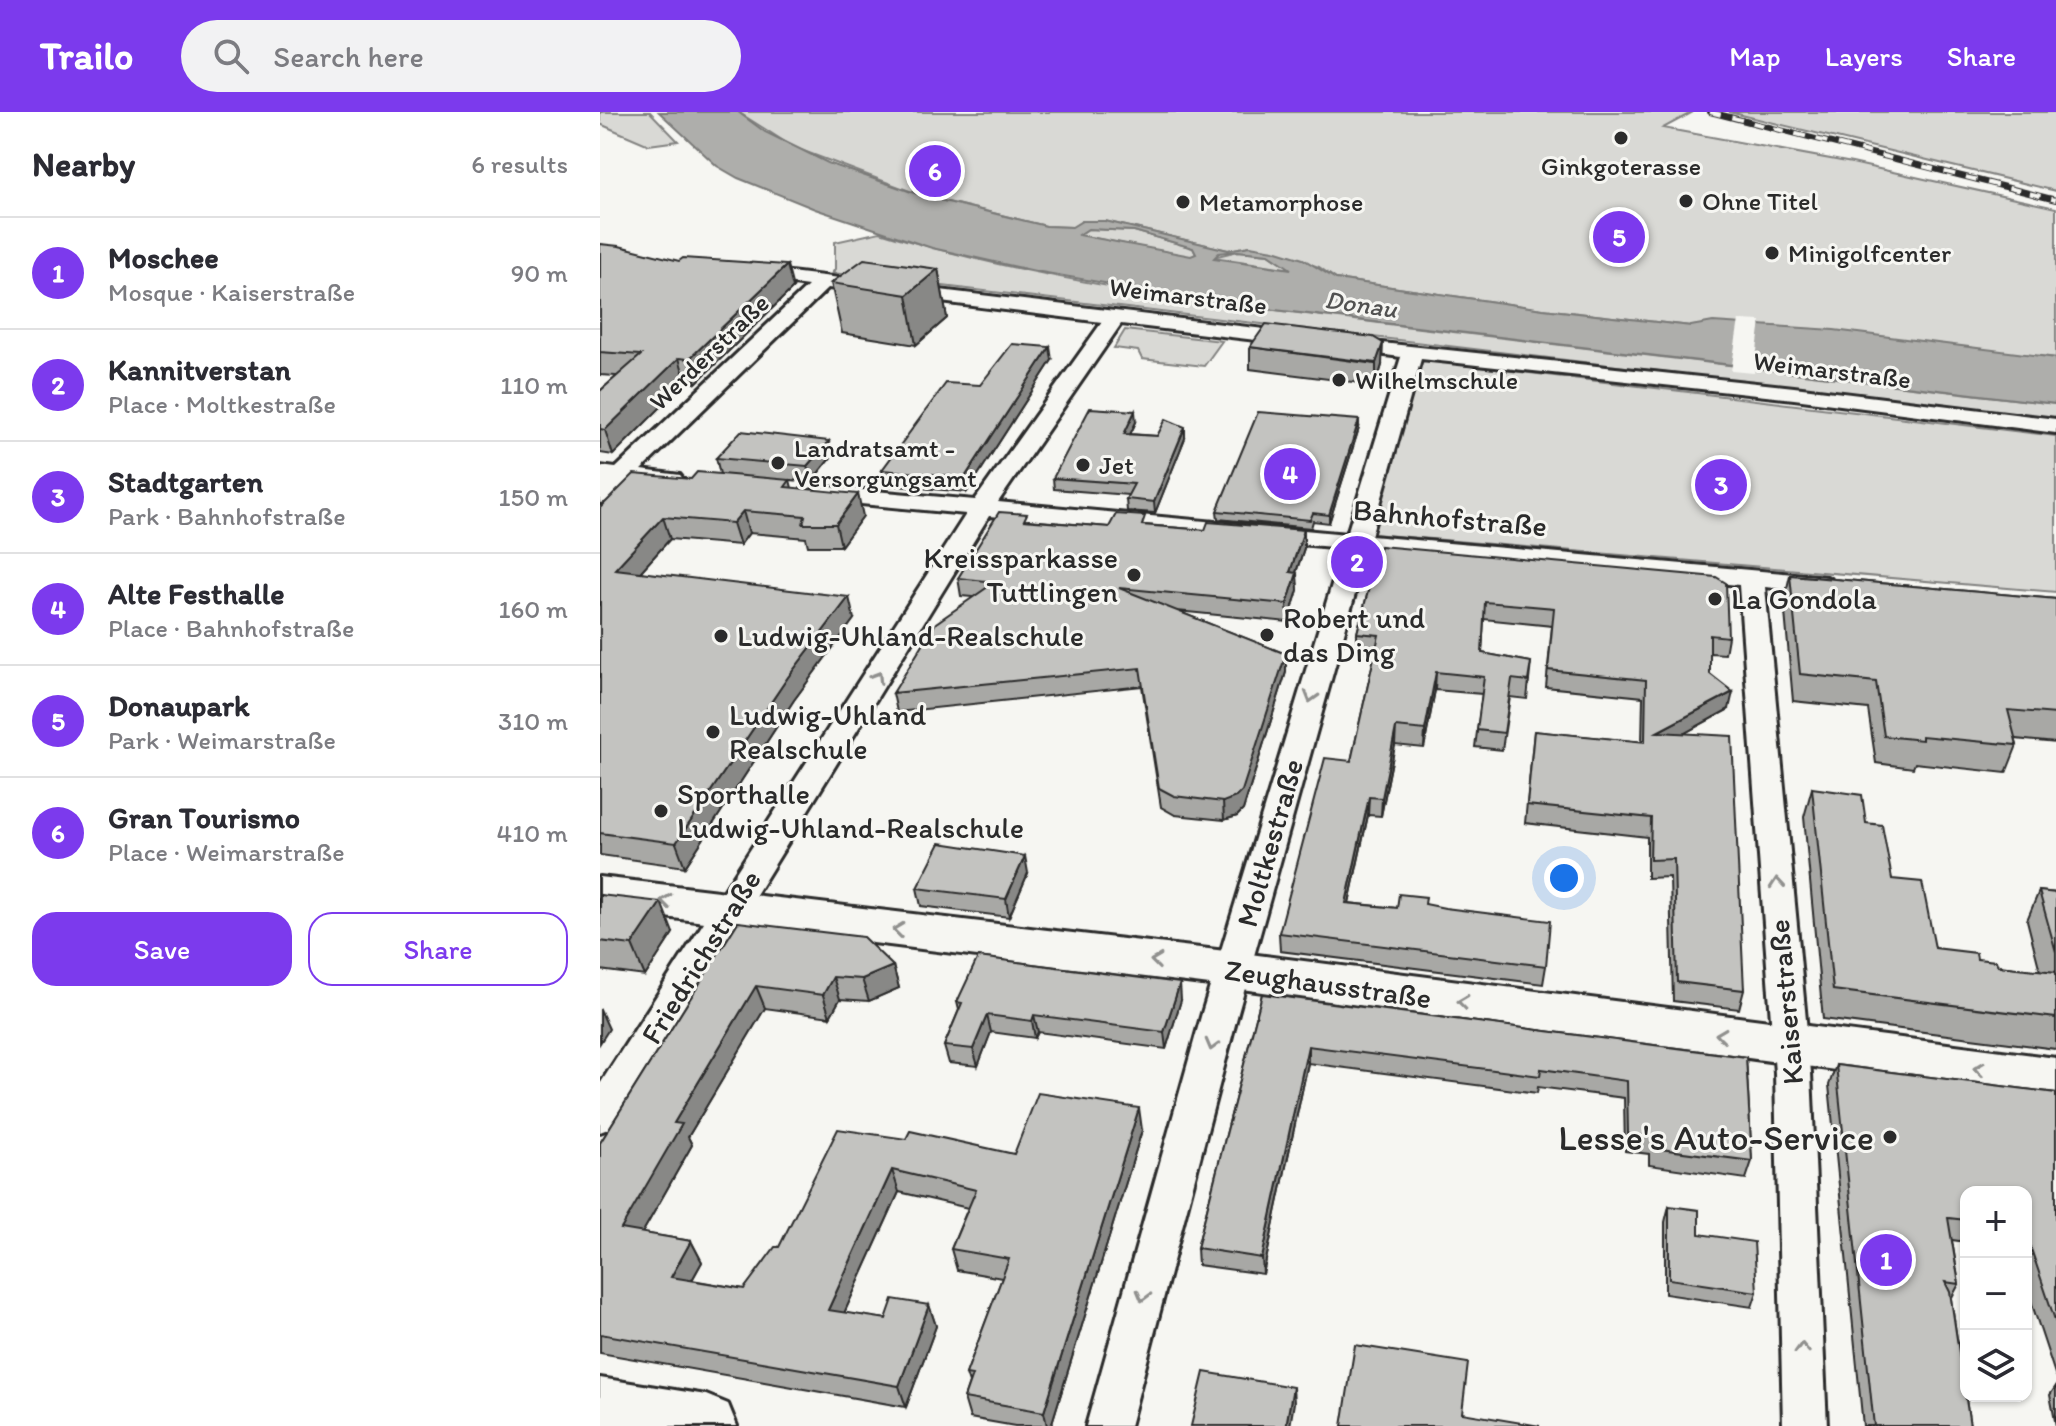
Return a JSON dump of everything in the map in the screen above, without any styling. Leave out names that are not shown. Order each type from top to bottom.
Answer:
[{"type":"street","name":"Weimarstraße","points":[[728,270],[1117,315],[1412,354],[1778,391],[2056,426]]},
{"type":"street","name":"Werderstraße","points":[[600,496],[610,474],[823,282]]},
{"type":"street","name":"Friedrichstraße","points":[[600,1116],[982,508],[1117,315]]},
{"type":"street","name":"Moltkestraße","points":[[1108,1426],[1355,542],[1412,354]]},
{"type":"street","points":[[610,474],[693,482]]},
{"type":"street","name":"Bahnhofstraße","points":[[787,490],[1849,587]]},
{"type":"street","name":"Kaiserstraße","points":[[1751,579],[1790,1045],[1805,1426]]},
{"type":"street","name":"Zeughausstraße","points":[[600,893],[1234,970],[2056,1079]]},
{"type":"street","points":[[600,1408],[706,1426]]},
{"type":"shaded area","points":[[600,112],[650,112],[678,141],[649,145],[600,124]]},
{"type":"shaded area","points":[[738,112],[1693,112],[1663,128],[1852,163],[2056,208],[2056,358],[1746,324],[1691,326],[1543,309],[1336,279],[1319,267],[1250,246],[1228,250],[1105,221],[1082,221],[1073,227],[1046,226],[923,196],[793,147]]},
{"type":"shaded area","points":[[1729,112],[2056,112],[2056,191]]},
{"type":"shaded area","points":[[1088,229],[1134,231],[1193,248],[1196,254],[1191,257],[1079,235]]},
{"type":"shaded area","points":[[880,232],[1008,266],[1139,291],[1271,310],[2056,404],[2056,418],[832,273],[835,269],[835,242]]},
{"type":"shaded area","points":[[1238,251],[1269,254],[1292,269],[1213,257]]},
{"type":"shaded area","points":[[1125,330],[1222,341],[1204,366],[1142,359],[1138,351],[1114,348]]},
{"type":"shaded area","points":[[1421,360],[2056,436],[2056,592],[1373,534]]},
{"type":"water","name":"Donau","points":[[659,112],[738,112],[765,132],[828,163],[923,196],[1046,226],[1072,227],[1082,221],[1105,221],[1228,250],[1250,246],[1274,250],[1303,259],[1336,279],[1543,309],[1691,326],[1713,322],[1834,330],[2056,358],[2056,404],[1225,304],[1035,271],[932,248],[815,209],[738,178],[717,166]],"holes":[[[1088,229],[1134,231],[1193,248],[1196,254],[1191,256],[1079,235]],[[1219,253],[1269,254],[1291,269],[1214,258]]]},
{"type":"pier","points":[[1739,320],[1761,321],[1754,373],[1731,371]]},
{"type":"building","points":[[600,244],[679,261],[683,258],[787,265],[689,359],[679,358],[605,430],[600,429],[600,391],[641,355],[600,352]]},
{"type":"building","points":[[864,259],[938,269],[907,295],[831,283]]},
{"type":"building","points":[[1266,324],[1373,337],[1383,343],[1376,363],[1250,347]]},
{"type":"building","points":[[1012,344],[1050,347],[965,477],[882,470],[946,383],[980,385]]},
{"type":"building","points":[[1090,408],[1135,411],[1124,434],[1157,436],[1166,419],[1185,427],[1154,502],[1126,499],[1134,484],[1053,478]]},
{"type":"building","points":[[1258,412],[1359,420],[1329,515],[1313,513],[1310,520],[1217,511]]},
{"type":"building","points":[[741,431],[829,441],[807,466],[716,458]]},
{"type":"building","points":[[697,472],[790,480],[785,487],[858,494],[836,524],[803,524],[805,516],[743,511],[733,523],[663,517],[615,569],[849,597],[788,677],[676,843],[600,833],[600,508],[634,474],[691,479]]},
{"type":"building","points":[[999,512],[1027,514],[1024,520],[1109,527],[1116,514],[1145,516],[1142,525],[1205,530],[1208,522],[1304,530],[1290,572],[1297,573],[1287,604],[1119,588],[1286,654],[1242,791],[1236,797],[1223,802],[1174,796],[1159,788],[1140,668],[893,693],[936,623],[995,582],[958,578]]},
{"type":"building","points":[[1380,546],[1716,577],[1726,583],[1728,637],[1710,635],[1710,674],[1733,692],[1657,732],[1732,736],[1744,990],[1677,982],[1674,859],[1650,860],[1651,818],[1527,805],[1534,731],[1645,742],[1646,680],[1548,670],[1554,608],[1485,602],[1482,653],[1531,662],[1528,681],[1512,679],[1504,733],[1477,730],[1484,677],[1436,672],[1425,730],[1396,727],[1382,798],[1369,797],[1346,903],[1397,908],[1399,894],[1426,897],[1425,904],[1445,908],[1550,921],[1546,966],[1279,933],[1325,758],[1351,761],[1379,635],[1357,633]]},
{"type":"building","points":[[1790,575],[2056,599],[2056,714],[2008,710],[2017,745],[1922,736],[1922,740],[1884,736],[1876,682],[1800,674]]},
{"type":"building","points":[[1812,788],[1862,795],[1866,823],[1882,825],[1892,879],[1922,882],[1935,948],[1976,953],[1977,959],[1996,961],[1998,966],[2056,972],[2056,1018],[1833,990]]},
{"type":"building","points":[[940,843],[1025,856],[1006,899],[917,888]]},
{"type":"building","points":[[2039,891],[2056,893],[2056,952]]},
{"type":"building","points":[[600,895],[661,902],[632,945],[600,941]]},
{"type":"building","points":[[738,922],[863,937],[893,966],[862,979],[833,977],[823,995],[756,986],[674,1123],[682,1124],[621,1229],[691,1241],[671,1277],[744,1289],[775,1247],[779,1247],[838,1129],[906,1139],[910,1131],[1014,1154],[1038,1093],[1139,1108],[1044,1412],[964,1398],[972,1375],[966,1374],[1009,1259],[951,1249],[976,1190],[892,1170],[828,1310],[886,1319],[893,1299],[929,1305],[899,1386],[600,1334],[600,1143]]},
{"type":"building","points":[[978,957],[1180,983],[1164,1032],[1034,1015],[1032,1021],[987,1015],[973,1049],[944,1046],[962,1003],[957,1002]]},
{"type":"building","points":[[1262,994],[1746,1057],[1752,1161],[1653,1148],[1653,1137],[1628,1134],[1627,1081],[1541,1069],[1540,1076],[1308,1046],[1262,1258],[1197,1248]]},
{"type":"building","points":[[1836,1065],[2056,1093],[2056,1323],[2032,1252],[2032,1186],[1960,1186],[1960,1219],[1948,1218],[1959,1284],[1945,1282],[1950,1292],[1960,1359],[1960,1402],[1966,1402],[1970,1426],[1874,1426]]},
{"type":"building","points":[[1669,1206],[1699,1210],[1699,1234],[1754,1242],[1757,1292],[1669,1279]]},
{"type":"building","points":[[1355,1345],[1468,1363],[1462,1413],[1540,1426],[1342,1426]]},
{"type":"building","points":[[1204,1372],[1293,1387],[1286,1426],[1191,1426]]},
{"type":"railway","points":[[1710,112],[2056,200]]},
{"type":"place","name":"Ginkgoterasse","points":[[1621,138]]},
{"type":"place","name":"Gran Tourismo","points":[[935,171]]},
{"type":"place","name":"Ohne Titel","points":[[1686,201]]},
{"type":"place","name":"Metamorphose","points":[[1183,202]]},
{"type":"place","name":"Donaupark","points":[[1619,237]]},
{"type":"place","name":"Minigolfcenter","points":[[1772,253]]},
{"type":"place","name":"Wilhelmschule","points":[[1339,380]]},
{"type":"place","name":"Landratsamt - Versorgungsamt","points":[[778,463]]},
{"type":"place","name":"Jet","points":[[1083,465]]},
{"type":"place","name":"Alte Festhalle","points":[[1290,474]]},
{"type":"place","name":"Stadtgarten","points":[[1721,485]]},
{"type":"place","name":"Kannitverstan","points":[[1357,562]]},
{"type":"place","name":"Kreissparkasse Tuttlingen","points":[[1134,575]]},
{"type":"place","name":"La Gondola","points":[[1715,599]]},
{"type":"place","name":"Robert und das Ding","points":[[1267,635]]},
{"type":"place","name":"Ludwig-Uhland-Realschule","points":[[721,636]]},
{"type":"place","name":"Ludwig-Uhland Realschule","points":[[713,732]]},
{"type":"place","name":"Sporthalle Ludwig-Uhland-Realschule","points":[[661,811]]},
{"type":"place","name":"Lesse's Auto-Service","points":[[1890,1137]]},
{"type":"place","name":"Moschee","points":[[1886,1260]]}]
